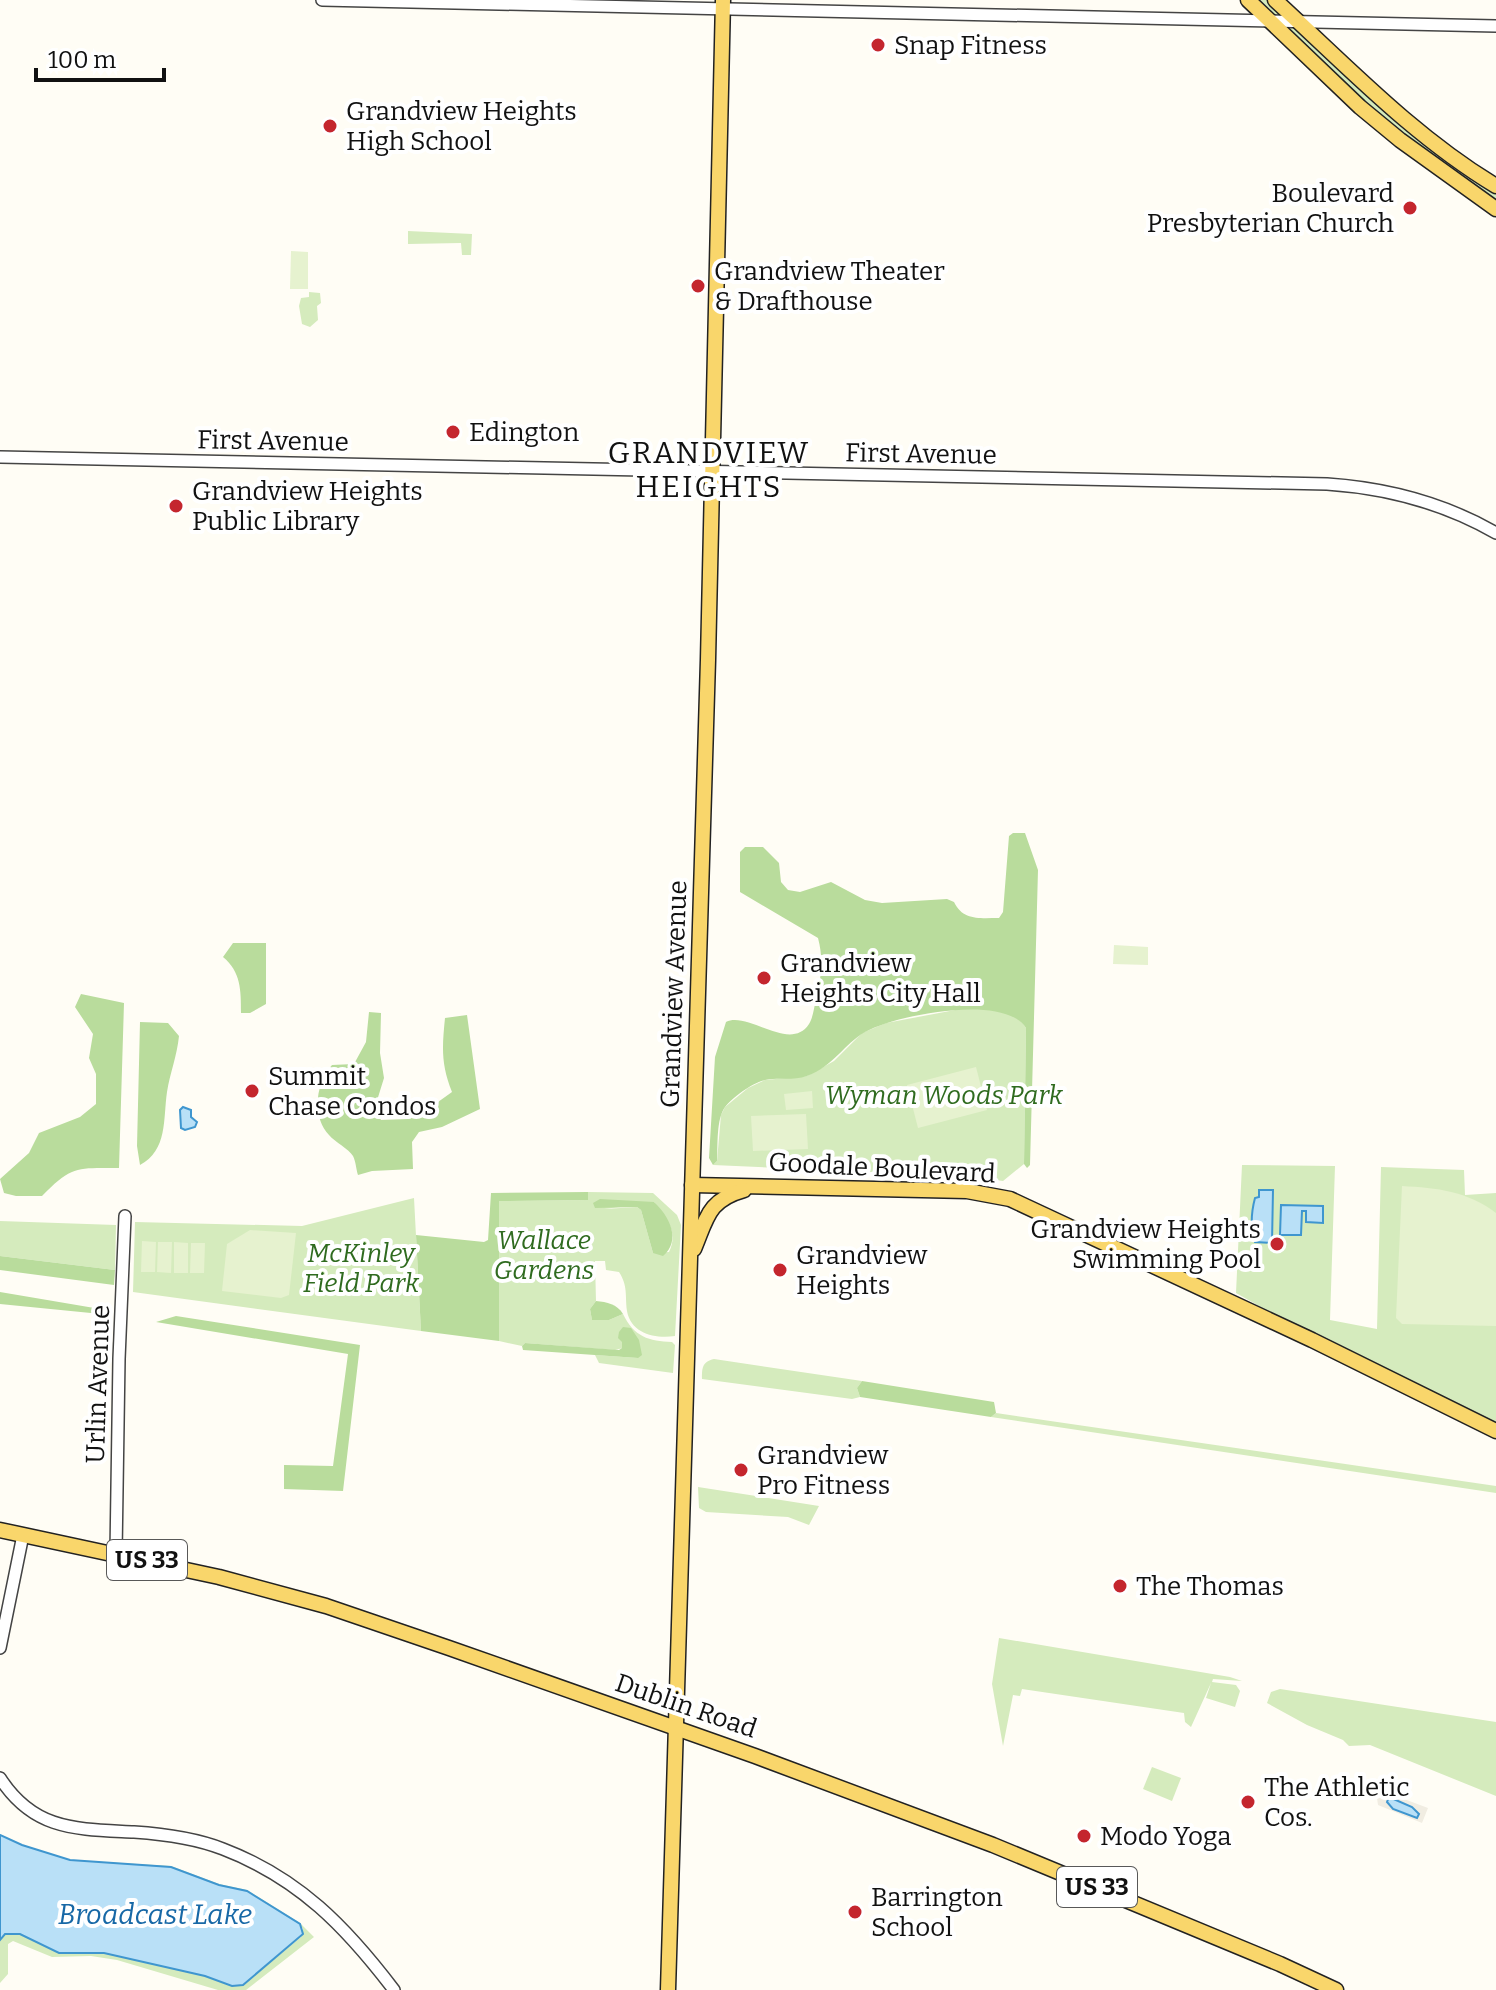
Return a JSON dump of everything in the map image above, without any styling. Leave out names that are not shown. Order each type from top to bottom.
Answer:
[{"type":"main road","points":[[1248,0],[1360,107],[1496,209]]},
{"type":"main road","points":[[1275,0],[1408,123],[1496,186]]},
{"type":"main road","name":"Grandview Avenue","points":[[668,1990],[691,1257],[723,4]]},
{"type":"main road","name":"Goodale Boulevard","points":[[692,1185],[967,1191],[1010,1199],[1278,1324],[1496,1431]]},
{"type":"main road","points":[[691,1257],[707,1215],[719,1200],[730,1194],[769,1186]]},
{"type":"main road","name":"Dublin Road","points":[[0,1530],[219,1577],[326,1606],[676,1728],[1025,1857],[1336,1990]]},
{"type":"street","points":[[322,0],[723,4],[1496,26]]},
{"type":"street","name":"First Avenue","points":[[0,457],[1344,485],[1421,500],[1464,516],[1496,533]]},
{"type":"street","name":"Urlin Avenue","points":[[116,1553],[125,1216]]},
{"type":"street","points":[[0,1648],[23,1535]]},
{"type":"street","points":[[0,1778],[23,1806],[53,1823],[82,1829],[175,1837],[221,1848],[251,1861],[303,1891],[321,1907],[363,1949],[394,1990]]},
{"type":"green space","points":[[1248,0],[1275,0],[1354,75],[1496,186],[1496,209],[1453,180]]},
{"type":"green space","points":[[408,231],[472,234],[471,255],[462,255],[461,243],[408,244]]},
{"type":"green space","points":[[291,251],[308,252],[308,289],[290,289]]},
{"type":"green space","points":[[309,292],[320,293],[321,303],[317,306],[318,320],[310,327],[302,324],[299,306],[301,298],[309,297]]},
{"type":"green space","points":[[1025,833],[1038,870],[1030,1165],[1027,1168],[1024,1164],[1026,1028],[1014,1017],[974,1009],[900,1019],[865,1032],[816,1072],[802,1077],[765,1080],[749,1087],[722,1112],[717,1161],[713,1165],[709,1158],[715,1057],[726,1022],[746,1022],[780,1033],[801,1032],[812,1019],[821,969],[818,938],[740,892],[740,852],[745,847],[763,847],[779,863],[781,882],[788,890],[800,892],[831,882],[865,900],[882,903],[947,899],[967,915],[999,918],[1003,912],[1009,836]]},
{"type":"green space","points":[[233,943],[266,943],[266,1004],[250,1013],[241,1013],[237,975],[223,957]]},
{"type":"green space","points":[[1114,945],[1148,947],[1148,965],[1113,964]]},
{"type":"green space","points":[[81,994],[124,1003],[119,1168],[76,1170],[42,1196],[4,1193],[0,1179],[29,1153],[39,1133],[80,1117],[96,1104],[96,1074],[89,1058],[93,1034],[75,1007]]},
{"type":"green space","name":"Wyman Woods Park","points":[[971,1007],[1009,1014],[1026,1028],[1024,1164],[1003,1181],[965,1176],[713,1165],[717,1161],[721,1115],[725,1107],[748,1088],[765,1080],[807,1076],[834,1061],[862,1033],[886,1023]]},
{"type":"green space","points":[[369,1012],[381,1013],[380,1053],[384,1078],[375,1107],[381,1120],[408,1119],[411,1102],[438,1102],[452,1092],[443,1056],[445,1018],[467,1015],[480,1109],[442,1127],[419,1132],[412,1142],[413,1169],[372,1171],[358,1175],[353,1156],[323,1127],[318,1100],[322,1081],[332,1065],[354,1064],[366,1042]]},
{"type":"green space","points":[[140,1022],[168,1023],[179,1036],[160,1142],[149,1159],[140,1165],[137,1146]]},
{"type":"green space","points":[[976,1067],[987,1110],[918,1128],[907,1085]]},
{"type":"green space","points":[[812,1091],[813,1108],[786,1110],[784,1094]]},
{"type":"green space","points":[[806,1114],[808,1149],[753,1151],[751,1116]]},
{"type":"green space","points":[[1242,1165],[1335,1166],[1330,1320],[1377,1329],[1381,1167],[1464,1170],[1465,1195],[1496,1193],[1496,1431],[1382,1375],[1236,1293]]},
{"type":"green space","points":[[1402,1186],[1451,1192],[1474,1200],[1496,1213],[1496,1326],[1402,1324],[1396,1318]]},
{"type":"green space","name":"Wallace Gardens","points":[[588,1192],[653,1193],[677,1215],[681,1225],[675,1336],[660,1337],[645,1333],[634,1325],[627,1311],[622,1277],[619,1272],[606,1270],[605,1261],[595,1261],[596,1301],[590,1309],[592,1320],[609,1320],[623,1314],[637,1333],[672,1342],[675,1345],[673,1373],[599,1363],[595,1355],[638,1358],[622,1342],[623,1348],[615,1350],[525,1343],[522,1346],[499,1341],[499,1201],[588,1200]],"holes":[[[654,1202],[672,1231],[669,1252],[653,1253],[641,1210],[637,1207],[604,1209]]]},
{"type":"green space","points":[[588,1192],[588,1200],[499,1201],[499,1341],[421,1331],[416,1235],[484,1242],[488,1240],[491,1193]]},
{"type":"green space","name":"McKinley Field Park","points":[[414,1198],[421,1331],[133,1292],[135,1222],[302,1226]]},
{"type":"green space","points":[[600,1199],[654,1202],[671,1228],[669,1250],[663,1256],[653,1253],[641,1210],[637,1207],[595,1208],[593,1203]]},
{"type":"green space","points":[[0,1221],[116,1225],[115,1270],[0,1256]]},
{"type":"green space","points":[[250,1230],[296,1233],[289,1295],[281,1298],[222,1291],[227,1244]]},
{"type":"green space","points":[[142,1241],[156,1242],[155,1272],[141,1272]]},
{"type":"green space","points":[[158,1242],[172,1242],[171,1273],[157,1272]]},
{"type":"green space","points":[[174,1242],[188,1243],[188,1273],[174,1273]]},
{"type":"green space","points":[[191,1243],[205,1243],[204,1273],[190,1273]]},
{"type":"green space","points":[[0,1256],[115,1270],[114,1285],[0,1270]]},
{"type":"green space","points":[[0,1292],[112,1311],[111,1315],[0,1304]]},
{"type":"green space","points":[[596,1301],[611,1304],[623,1314],[609,1320],[592,1320],[590,1309]]},
{"type":"green space","points":[[176,1316],[360,1345],[343,1491],[284,1489],[284,1465],[333,1466],[348,1354],[156,1322]]},
{"type":"green space","points":[[623,1327],[631,1328],[639,1340],[642,1355],[638,1358],[523,1350],[522,1346],[525,1343],[619,1350],[622,1342],[618,1338],[619,1332]]},
{"type":"green space","points":[[714,1359],[862,1381],[857,1388],[860,1397],[852,1399],[702,1379],[704,1366]]},
{"type":"green space","points":[[862,1381],[994,1402],[996,1413],[991,1417],[860,1397],[857,1388]]},
{"type":"green space","points":[[996,1413],[1496,1486],[1496,1493],[991,1417]]},
{"type":"green space","points":[[698,1487],[819,1506],[809,1525],[788,1517],[706,1512],[699,1508]]},
{"type":"green space","points":[[999,1638],[1242,1681],[1213,1679],[1212,1682],[1236,1685],[1240,1691],[1235,1707],[1206,1698],[1211,1683],[1191,1727],[1185,1722],[1184,1713],[1022,1689],[1020,1696],[1013,1695],[1003,1746],[992,1684]]},
{"type":"green space","points":[[1280,1689],[1496,1722],[1496,1796],[1370,1745],[1349,1746],[1343,1740],[1267,1703],[1271,1692]]},
{"type":"green space","points":[[1152,1767],[1181,1778],[1172,1801],[1143,1789]]},
{"type":"green space","points":[[70,1860],[171,1866],[219,1884],[247,1890],[300,1923],[314,1937],[246,1990],[218,1990],[117,1960],[91,1956],[52,1957],[13,1941],[8,1944],[8,1974],[0,1983],[0,1939],[5,1934],[20,1934],[59,1953],[104,1953],[205,1976],[232,1986],[243,1985],[301,1937],[303,1929],[300,1924],[247,1891],[219,1885],[171,1867]]},
{"type":"shaded area","points":[[1388,1793],[1428,1808],[1422,1823],[1378,1805],[1377,1798]]},
{"type":"water","points":[[183,1107],[191,1110],[191,1117],[197,1122],[195,1127],[181,1128],[180,1110]]},
{"type":"water","points":[[1259,1190],[1273,1190],[1272,1243],[1255,1242],[1253,1236],[1252,1215]]},
{"type":"water","points":[[1281,1205],[1323,1206],[1323,1223],[1306,1222],[1306,1211],[1302,1211],[1301,1235],[1280,1235]]},
{"type":"water","points":[[1389,1797],[1412,1807],[1419,1814],[1417,1818],[1393,1809],[1387,1802]]},
{"type":"water","name":"Broadcast Lake","points":[[0,1835],[70,1860],[171,1867],[219,1885],[247,1891],[300,1924],[303,1934],[243,1985],[232,1986],[205,1976],[104,1953],[59,1953],[20,1934],[5,1934],[0,1940]]},
{"type":"place","name":"Snap Fitness","points":[[878,45]]},
{"type":"place","name":"Grandview Heights High School","points":[[330,126]]},
{"type":"place","name":"Boulevard Presbyterian Church","points":[[1410,208]]},
{"type":"place","name":"Grandview Theater & Drafthouse","points":[[698,286]]},
{"type":"place","name":"Edington","points":[[453,432]]},
{"type":"place","name":"Grandview Heights Public Library","points":[[176,506]]},
{"type":"place","name":"Grandview Heights City Hall","points":[[764,978]]},
{"type":"place","name":"Summit Chase Condos","points":[[252,1091]]},
{"type":"place","name":"Grandview Heights Swimming Pool","points":[[1277,1244]]},
{"type":"place","name":"Grandview Heights","points":[[780,1270]]},
{"type":"place","name":"Grandview Pro Fitness","points":[[741,1470]]},
{"type":"place","name":"The Thomas","points":[[1120,1586]]},
{"type":"place","name":"The Athletic Cos.","points":[[1248,1802]]},
{"type":"place","name":"Modo Yoga","points":[[1084,1836]]},
{"type":"place","name":"Barrington School","points":[[855,1912]]},
{"type":"district","name":"GRANDVIEW HEIGHTS","points":[[709,470]]}]
